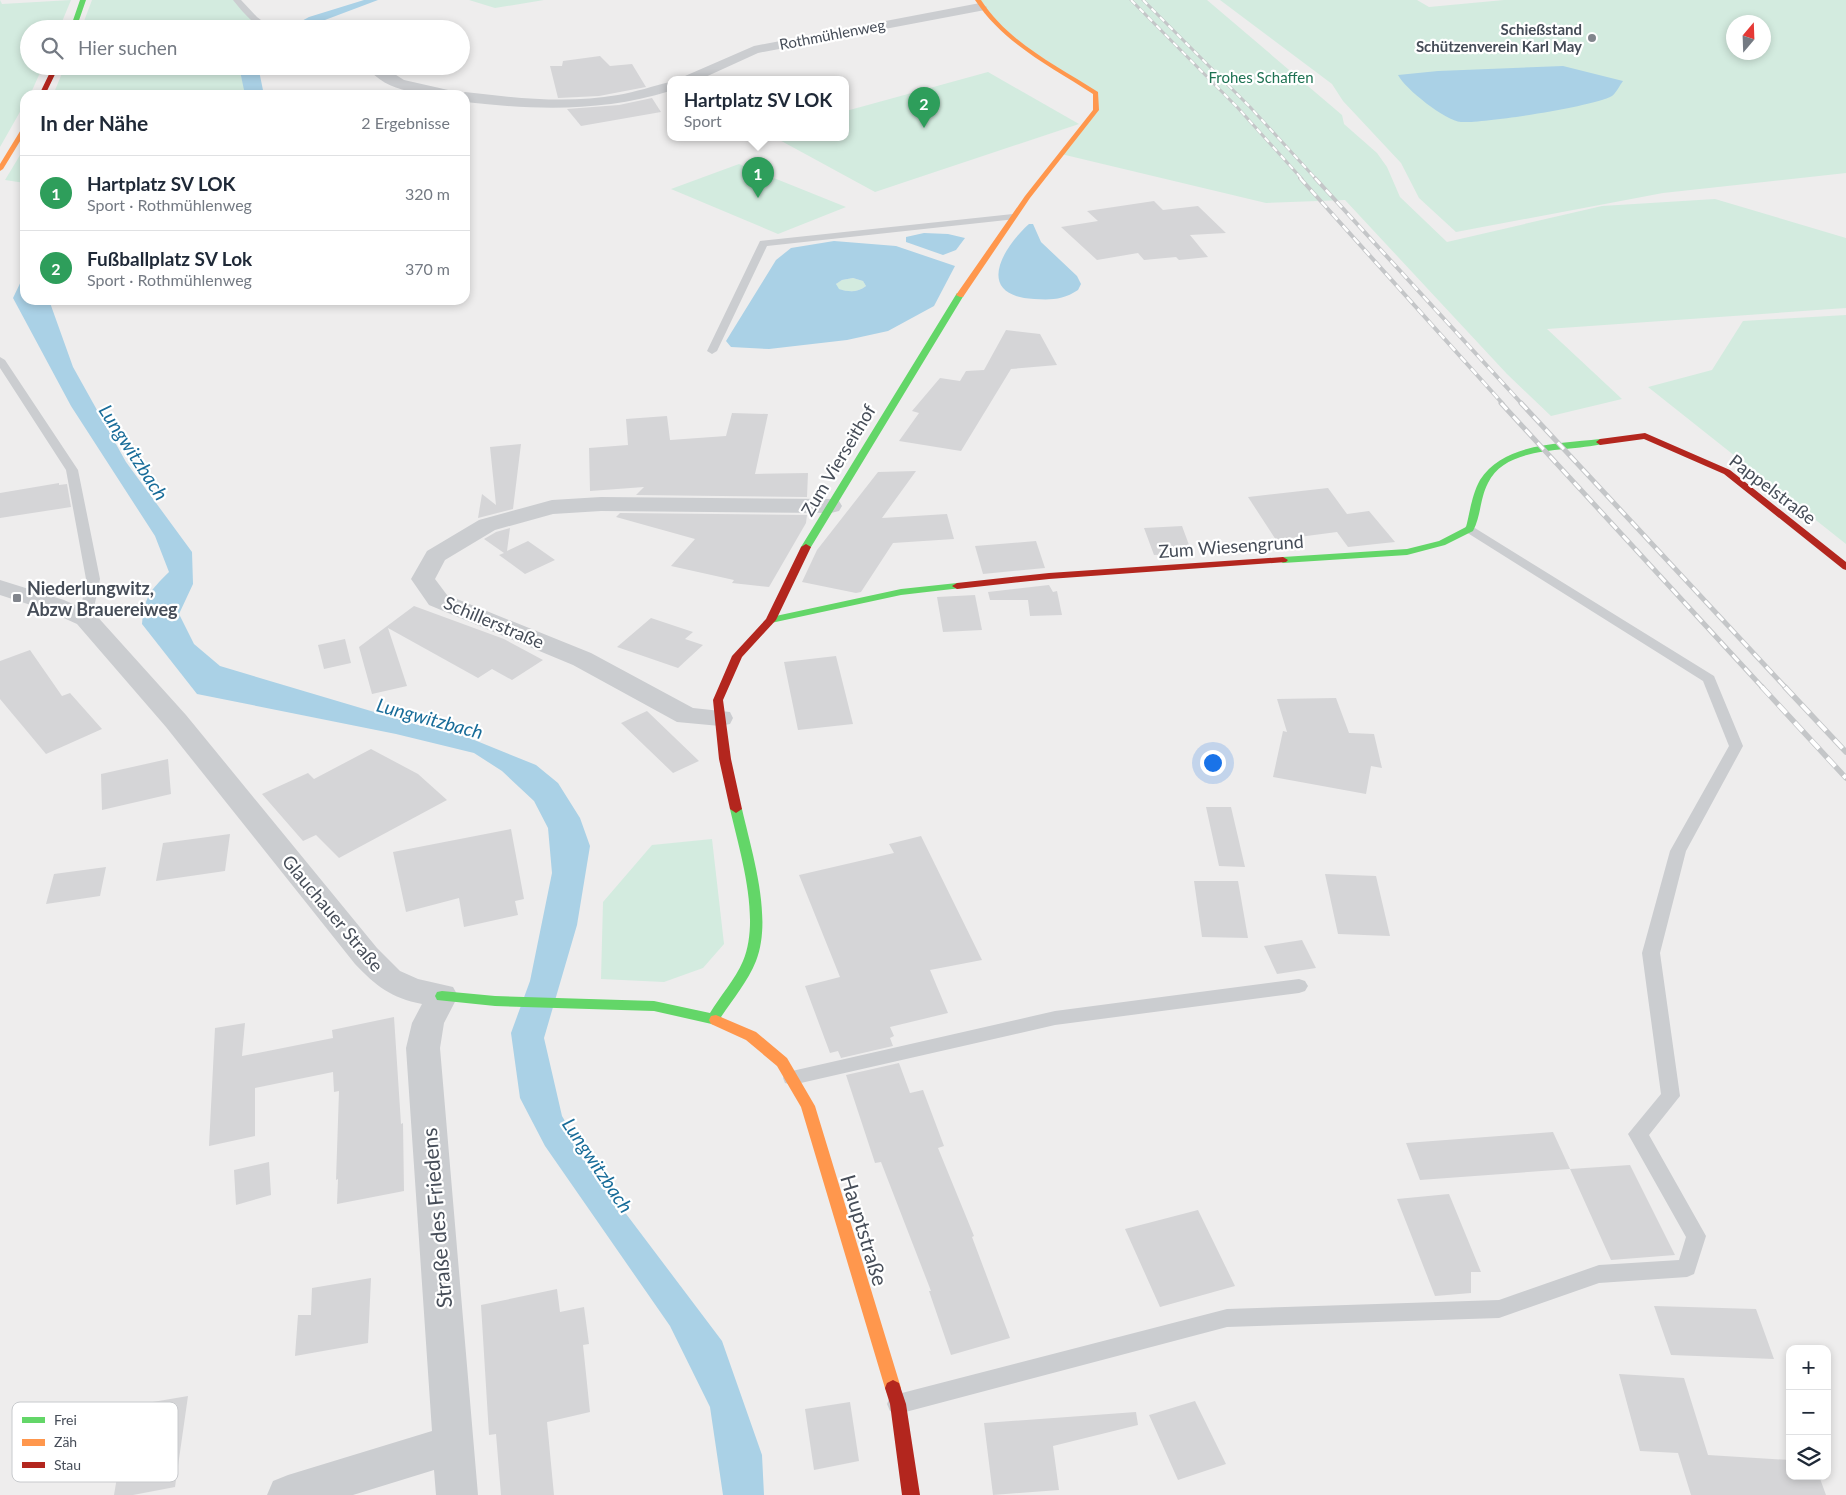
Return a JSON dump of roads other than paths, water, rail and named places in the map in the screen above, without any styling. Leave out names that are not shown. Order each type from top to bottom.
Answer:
[{"type":"street","points":[[76,20],[83,0]]},
{"type":"street","name":"Rothmühlenweg","points":[[697,76],[754,50],[979,4]]},
{"type":"street","name":"Zum Vierseithof","points":[[713,1019],[750,960],[755,930],[752,884],[725,759],[718,700],[736,656],[770,620],[797,561],[959,296],[1013,217],[1096,110],[1096,93],[1070,74],[1009,36],[979,4]]},
{"type":"street","points":[[44,90],[52,75]]},
{"type":"street","points":[[384,75],[397,82],[431,90]]},
{"type":"street","points":[[470,97],[562,106],[607,101],[650,93],[667,87]]},
{"type":"street","points":[[0,170],[20,136]]},
{"type":"street","name":"Pappelstraße","points":[[1470,529],[1484,480],[1499,463],[1529,452],[1645,436],[1727,472],[1846,567]]},
{"type":"street","name":"Schillerstraße","points":[[720,718],[687,716],[582,659],[438,600],[423,580],[435,556],[487,525],[552,507],[601,504],[831,506]]},
{"type":"street","name":"Zum Wiesengrund","points":[[770,620],[901,592],[1039,577],[1407,552],[1442,543],[1470,529]]},
{"type":"street","name":"Glauchauer Straße","points":[[0,587],[55,605],[86,619],[176,720],[377,968],[388,979],[411,990],[442,996],[495,1001],[654,1006],[713,1019]]},
{"type":"street","name":"Straße des Friedens","points":[[442,996],[428,1024],[423,1048],[457,1495]]},
{"type":"street","name":"Hauptstraße","points":[[713,1019],[751,1036],[782,1062],[808,1106],[898,1404],[911,1495]]},
{"type":"street","points":[[288,1495],[454,1444]]},
{"type":"lane","points":[[237,0],[256,20]]},
{"type":"lane","points":[[712,351],[763,243],[1013,217]]},
{"type":"lane","points":[[0,360],[72,470],[94,579],[86,619]]},
{"type":"lane","points":[[898,1404],[1228,1318],[1499,1309],[1599,1274],[1687,1268],[1696,1236],[1638,1134],[1671,1096],[1651,953],[1678,852],[1736,746],[1709,679],[1470,529]]},
{"type":"lane","points":[[792,1078],[1055,1018],[1299,986]]},
{"type":"water","points":[[364,0],[378,0],[325,20],[304,20]]},
{"type":"water","points":[[1563,66],[1623,81],[1612,96],[1583,105],[1514,117],[1461,122],[1446,116],[1426,103],[1398,75],[1438,71]]},
{"type":"water","points":[[241,75],[260,75],[263,90],[244,90]]},
{"type":"water","points":[[1029,224],[1033,224],[1041,242],[1077,276],[1081,284],[1078,290],[1062,298],[1034,299],[1016,296],[1004,290],[999,281],[999,270],[1003,258],[1019,234]]},
{"type":"water","points":[[924,233],[948,234],[965,238],[956,250],[943,255],[906,242],[906,237]]},
{"type":"water","points":[[834,241],[896,246],[955,266],[934,306],[888,331],[847,340],[769,349],[731,347],[726,341],[776,260],[791,248]],"holes":[[[853,278],[863,281],[866,286],[853,291],[839,289],[836,284],[842,280]]]},
{"type":"water","points":[[20,283],[20,305],[51,305],[73,367],[126,462],[192,552],[193,584],[179,614],[194,644],[220,666],[418,725],[457,733],[536,765],[558,783],[580,818],[590,846],[577,925],[544,1038],[562,1116],[596,1174],[722,1341],[762,1455],[764,1495],[723,1495],[710,1407],[670,1326],[545,1146],[520,1098],[511,1033],[530,981],[552,873],[548,828],[534,801],[502,771],[474,753],[396,734],[197,694],[142,624],[149,595],[169,572],[155,536],[71,406],[13,298]]},
{"type":"railway","points":[[1131,0],[1238,108],[1302,179]]},
{"type":"railway","points":[[1143,0],[1250,107],[1316,179]]},
{"type":"railway","points":[[1300,178],[1503,404]]},
{"type":"railway","points":[[1315,178],[1522,404]]},
{"type":"railway","points":[[1501,403],[1763,688]]},
{"type":"railway","points":[[1521,403],[1786,688]]},
{"type":"railway","points":[[1762,687],[1846,778]]},
{"type":"railway","points":[[1785,687],[1846,752]]},
{"type":"place","name":"Schießstand Schützenverein Karl May","points":[[1592,38]]},
{"type":"place","name":"Fußballplatz SV Lok","points":[[924,128]]},
{"type":"place","name":"Hartplatz SV LOK","points":[[758,198]]},
{"type":"place","name":"Niederlungwitz, Abzw Brauereiweg","points":[[17,598]]},
{"type":"park label","name":"Frohes Schaffen","points":[[1261,77]]},
{"type":"water label","name":"Lungwitzbach","points":[[134,452]]},
{"type":"water label","name":"Lungwitzbach","points":[[430,718]]},
{"type":"water label","name":"Lungwitzbach","points":[[598,1165]]}]
